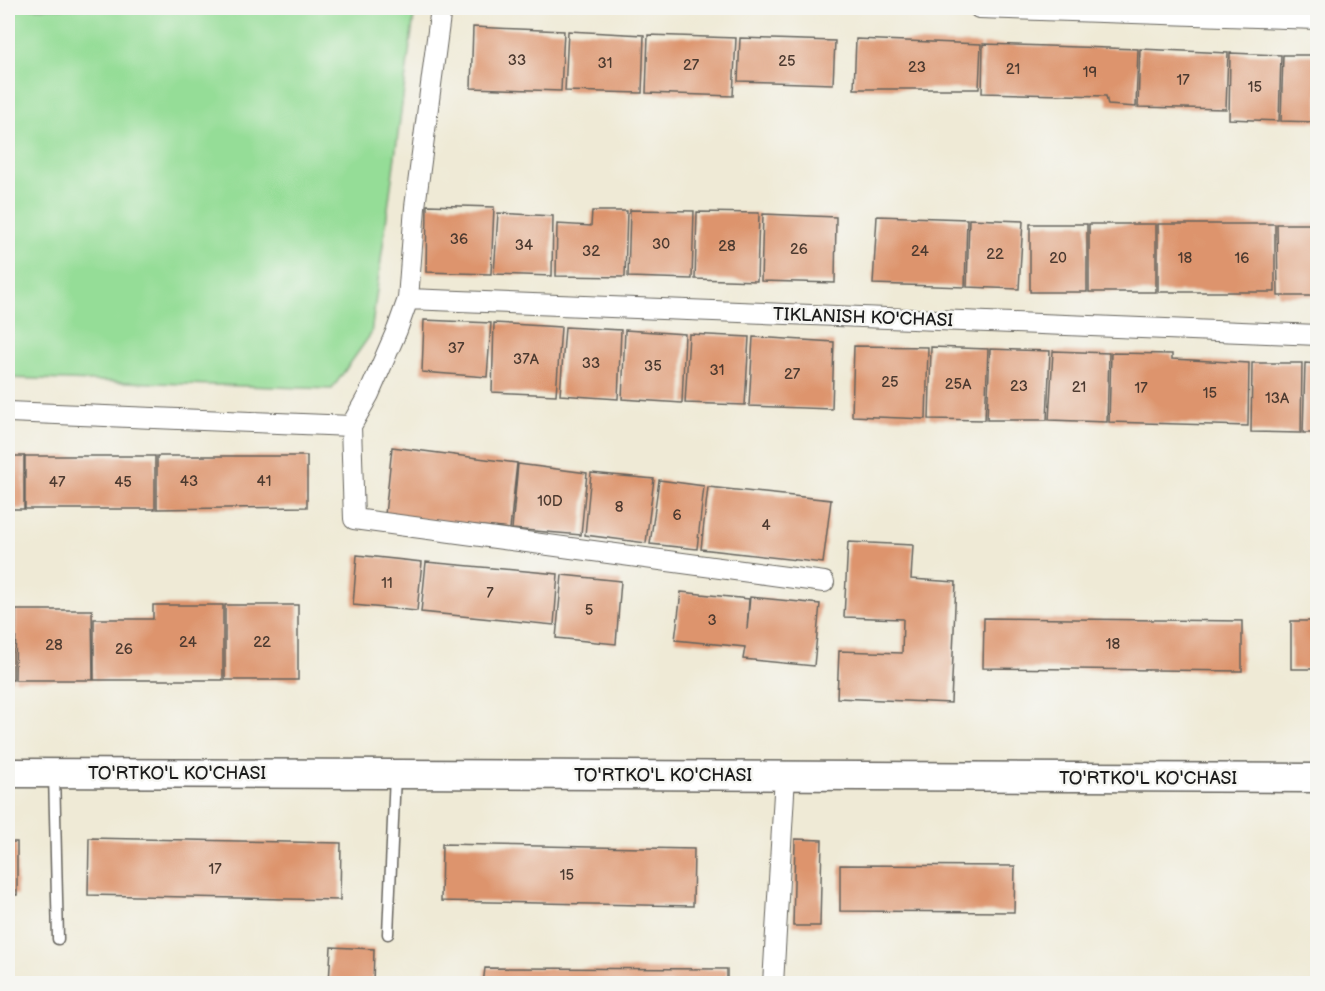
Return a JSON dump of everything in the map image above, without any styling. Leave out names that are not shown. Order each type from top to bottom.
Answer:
[{"type":"street","points":[[441,8],[415,207],[408,299],[369,394],[351,426],[354,519],[824,582]]},
{"type":"street","points":[[979,8],[1317,20]]},
{"type":"street","name":"TIKLANISH KO'CHASI","points":[[408,299],[1317,335]]},
{"type":"street","points":[[8,411],[351,426]]},
{"type":"street","name":"TO'RTKO'L KO'CHASI","points":[[8,773],[1317,778]]},
{"type":"street","points":[[773,984],[785,776]]},
{"type":"lane","points":[[54,773],[58,939]]},
{"type":"lane","points":[[388,934],[395,774]]},
{"type":"green space","points":[[8,8],[415,8],[371,334],[332,389],[8,378]]},
{"type":"building","points":[[473,27],[564,31],[561,91],[471,88]]},
{"type":"building","points":[[568,31],[644,35],[642,93],[565,91]]},
{"type":"building","points":[[648,35],[736,38],[733,96],[646,93]]},
{"type":"building","points":[[740,38],[835,41],[833,84],[738,81]]},
{"type":"building","points":[[856,39],[981,44],[979,89],[854,89]]},
{"type":"building","points":[[983,44],[1138,49],[1136,107],[1108,105],[1106,96],[982,93]]},
{"type":"building","points":[[1140,49],[1228,53],[1226,109],[1138,107]]},
{"type":"building","points":[[1230,53],[1281,55],[1279,121],[1229,119]]},
{"type":"building","points":[[1283,55],[1318,55],[1318,122],[1281,121]]},
{"type":"building","points":[[427,205],[494,207],[491,274],[426,272]]},
{"type":"building","points":[[630,210],[694,211],[692,279],[628,277]]},
{"type":"building","points":[[592,211],[627,211],[625,277],[556,276],[557,224],[591,226]]},
{"type":"building","points":[[697,212],[759,213],[757,281],[695,279]]},
{"type":"building","points":[[498,213],[553,216],[552,276],[494,274]]},
{"type":"building","points":[[763,214],[836,217],[835,283],[761,281]]},
{"type":"building","points":[[877,216],[967,219],[965,287],[873,284]]},
{"type":"building","points":[[969,219],[1023,221],[1019,289],[967,287]]},
{"type":"building","points":[[1030,224],[1087,224],[1087,292],[1030,292]]},
{"type":"building","points":[[1089,224],[1156,224],[1156,292],[1089,292]]},
{"type":"building","points":[[1158,224],[1275,224],[1275,292],[1158,292]]},
{"type":"building","points":[[1277,224],[1318,224],[1318,296],[1278,296]]},
{"type":"building","points":[[424,320],[491,323],[487,377],[422,372]]},
{"type":"building","points":[[494,323],[561,327],[556,395],[492,392]]},
{"type":"building","points":[[565,327],[621,330],[618,399],[560,395]]},
{"type":"building","points":[[625,330],[685,334],[682,403],[622,399]]},
{"type":"building","points":[[689,334],[749,337],[745,405],[685,403]]},
{"type":"building","points":[[753,337],[834,342],[832,409],[749,406]]},
{"type":"building","points":[[854,346],[928,347],[926,419],[852,416]]},
{"type":"building","points":[[931,347],[988,349],[985,420],[929,419]]},
{"type":"building","points":[[990,349],[1050,351],[1047,420],[987,420]]},
{"type":"building","points":[[1053,351],[1109,353],[1107,422],[1049,420]]},
{"type":"building","points":[[1111,353],[1172,354],[1172,359],[1249,363],[1248,426],[1109,422]]},
{"type":"building","points":[[1252,363],[1302,363],[1301,433],[1251,432]]},
{"type":"building","points":[[1305,363],[1318,364],[1318,433],[1303,433]]},
{"type":"building","points":[[392,447],[517,463],[510,529],[385,515]]},
{"type":"building","points":[[8,456],[24,456],[24,509],[8,509]]},
{"type":"building","points":[[25,456],[155,456],[155,509],[25,509]]},
{"type":"building","points":[[157,456],[307,456],[307,507],[157,509]]},
{"type":"building","points":[[518,464],[587,473],[581,535],[512,529]]},
{"type":"building","points":[[591,473],[654,479],[646,543],[585,535]]},
{"type":"building","points":[[659,480],[704,486],[697,549],[650,544]]},
{"type":"building","points":[[708,487],[831,500],[823,563],[701,549]]},
{"type":"building","points":[[848,542],[913,545],[911,579],[956,582],[951,703],[837,698],[839,651],[902,653],[903,619],[844,617]]},
{"type":"building","points":[[357,555],[422,562],[417,611],[353,605]]},
{"type":"building","points":[[426,562],[558,574],[554,625],[421,612]]},
{"type":"building","points":[[562,575],[621,581],[616,644],[556,638]]},
{"type":"building","points":[[681,592],[749,599],[747,629],[750,597],[820,604],[814,666],[743,659],[745,647],[675,640]]},
{"type":"building","points":[[153,605],[223,605],[223,680],[94,680],[94,619],[153,619]]},
{"type":"building","points":[[225,605],[298,605],[298,680],[225,680]]},
{"type":"building","points":[[16,610],[92,610],[93,680],[15,680]]},
{"type":"building","points":[[984,618],[1242,621],[1242,671],[983,668]]},
{"type":"building","points":[[1291,621],[1318,621],[1318,669],[1291,669]]},
{"type":"building","points":[[8,622],[13,622],[13,680],[8,680]]},
{"type":"building","points":[[89,838],[341,843],[340,900],[88,895]]},
{"type":"building","points":[[795,839],[822,840],[820,926],[793,926]]},
{"type":"building","points":[[8,842],[17,842],[17,895],[8,895]]},
{"type":"building","points":[[442,844],[694,849],[693,906],[441,901]]},
{"type":"building","points":[[840,865],[1015,866],[1014,912],[840,911]]},
{"type":"building","points":[[331,947],[374,949],[373,984],[329,984]]},
{"type":"building","points":[[485,968],[727,969],[727,984],[483,984]]}]
